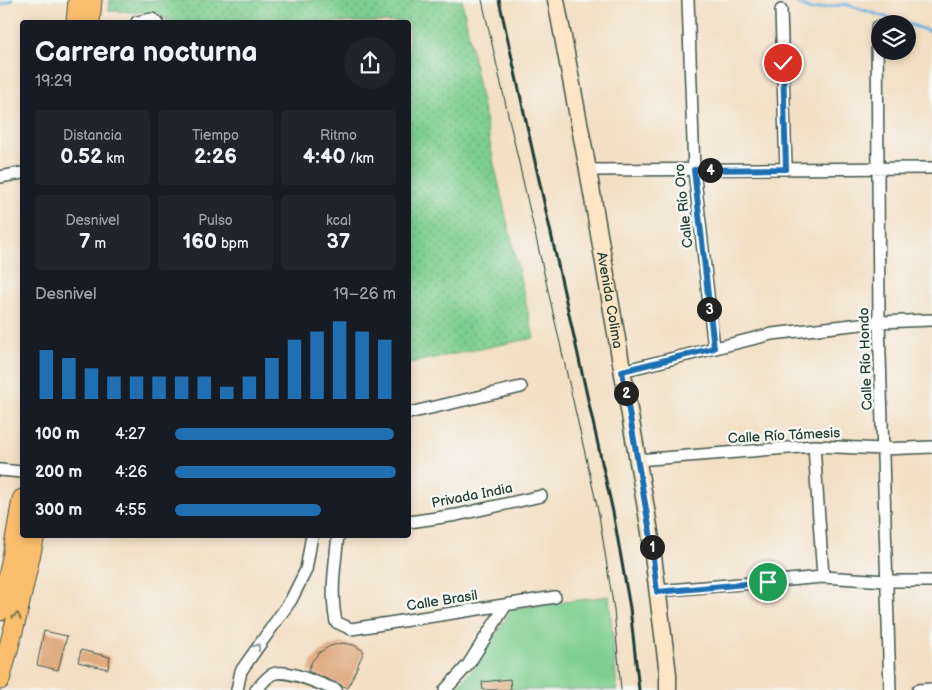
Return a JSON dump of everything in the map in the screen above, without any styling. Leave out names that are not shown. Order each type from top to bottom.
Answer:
[{"type":"main road","points":[[0,611],[14,563],[20,515]]},
{"type":"main road","points":[[0,680],[17,616],[14,563],[33,538]]},
{"type":"street","name":"Avenida Colima","points":[[556,0],[588,170],[650,532],[668,674],[668,690]]},
{"type":"street","name":"Calle Río Oro","points":[[688,0],[694,170],[714,348]]},
{"type":"street","points":[[781,10],[786,169]]},
{"type":"street","name":"Calle Río Hondo","points":[[877,60],[879,322],[890,690]]},
{"type":"street","points":[[588,170],[932,168]]},
{"type":"street","points":[[0,177],[20,173]]},
{"type":"street","points":[[622,371],[772,334],[879,322],[932,320]]},
{"type":"street","points":[[411,413],[521,387]]},
{"type":"street","points":[[814,446],[823,577]]},
{"type":"street","name":"Calle Río Támesis","points":[[637,460],[814,446],[883,449],[932,447]]},
{"type":"street","points":[[0,470],[20,472]]},
{"type":"street","name":"Privada India","points":[[411,522],[457,515],[542,496]]},
{"type":"street","points":[[237,690],[241,671],[291,600],[306,570],[311,538]]},
{"type":"street","name":"Calle Brasil","points":[[338,538],[333,578],[334,610],[336,622],[351,629],[555,597]]},
{"type":"street","points":[[657,592],[823,577],[887,582],[932,581]]},
{"type":"street","points":[[445,690],[468,665],[506,605]]},
{"type":"street","points":[[256,690],[270,676],[277,673],[288,673],[336,690]]},
{"type":"street","points":[[918,690],[932,689]]},
{"type":"green space","points":[[110,0],[462,0],[494,164],[534,338],[411,363],[411,20],[166,20],[158,13],[109,11]]},
{"type":"green space","points":[[609,596],[617,690],[454,690],[475,667],[512,609]]},
{"type":"building","points":[[44,631],[67,636],[58,670],[37,665]]},
{"type":"building","points":[[342,643],[354,645],[364,651],[348,688],[308,671],[312,661],[320,652],[330,646]]},
{"type":"building","points":[[81,650],[110,657],[108,669],[78,662]]},
{"type":"building","points":[[510,679],[511,690],[483,690],[482,682]]},
{"type":"waterway","points":[[0,5],[12,0]]},
{"type":"waterway","points":[[792,0],[810,10],[845,4],[879,15]]},
{"type":"waterway","points":[[916,27],[932,32]]},
{"type":"tram line","points":[[482,0],[599,515],[614,610],[621,690]]},
{"type":"railway","points":[[499,0],[613,512],[630,608],[639,690]]},
{"type":"route","points":[[768,582],[657,592],[650,532],[622,371],[714,348],[694,170],[786,169],[783,63]]}]
